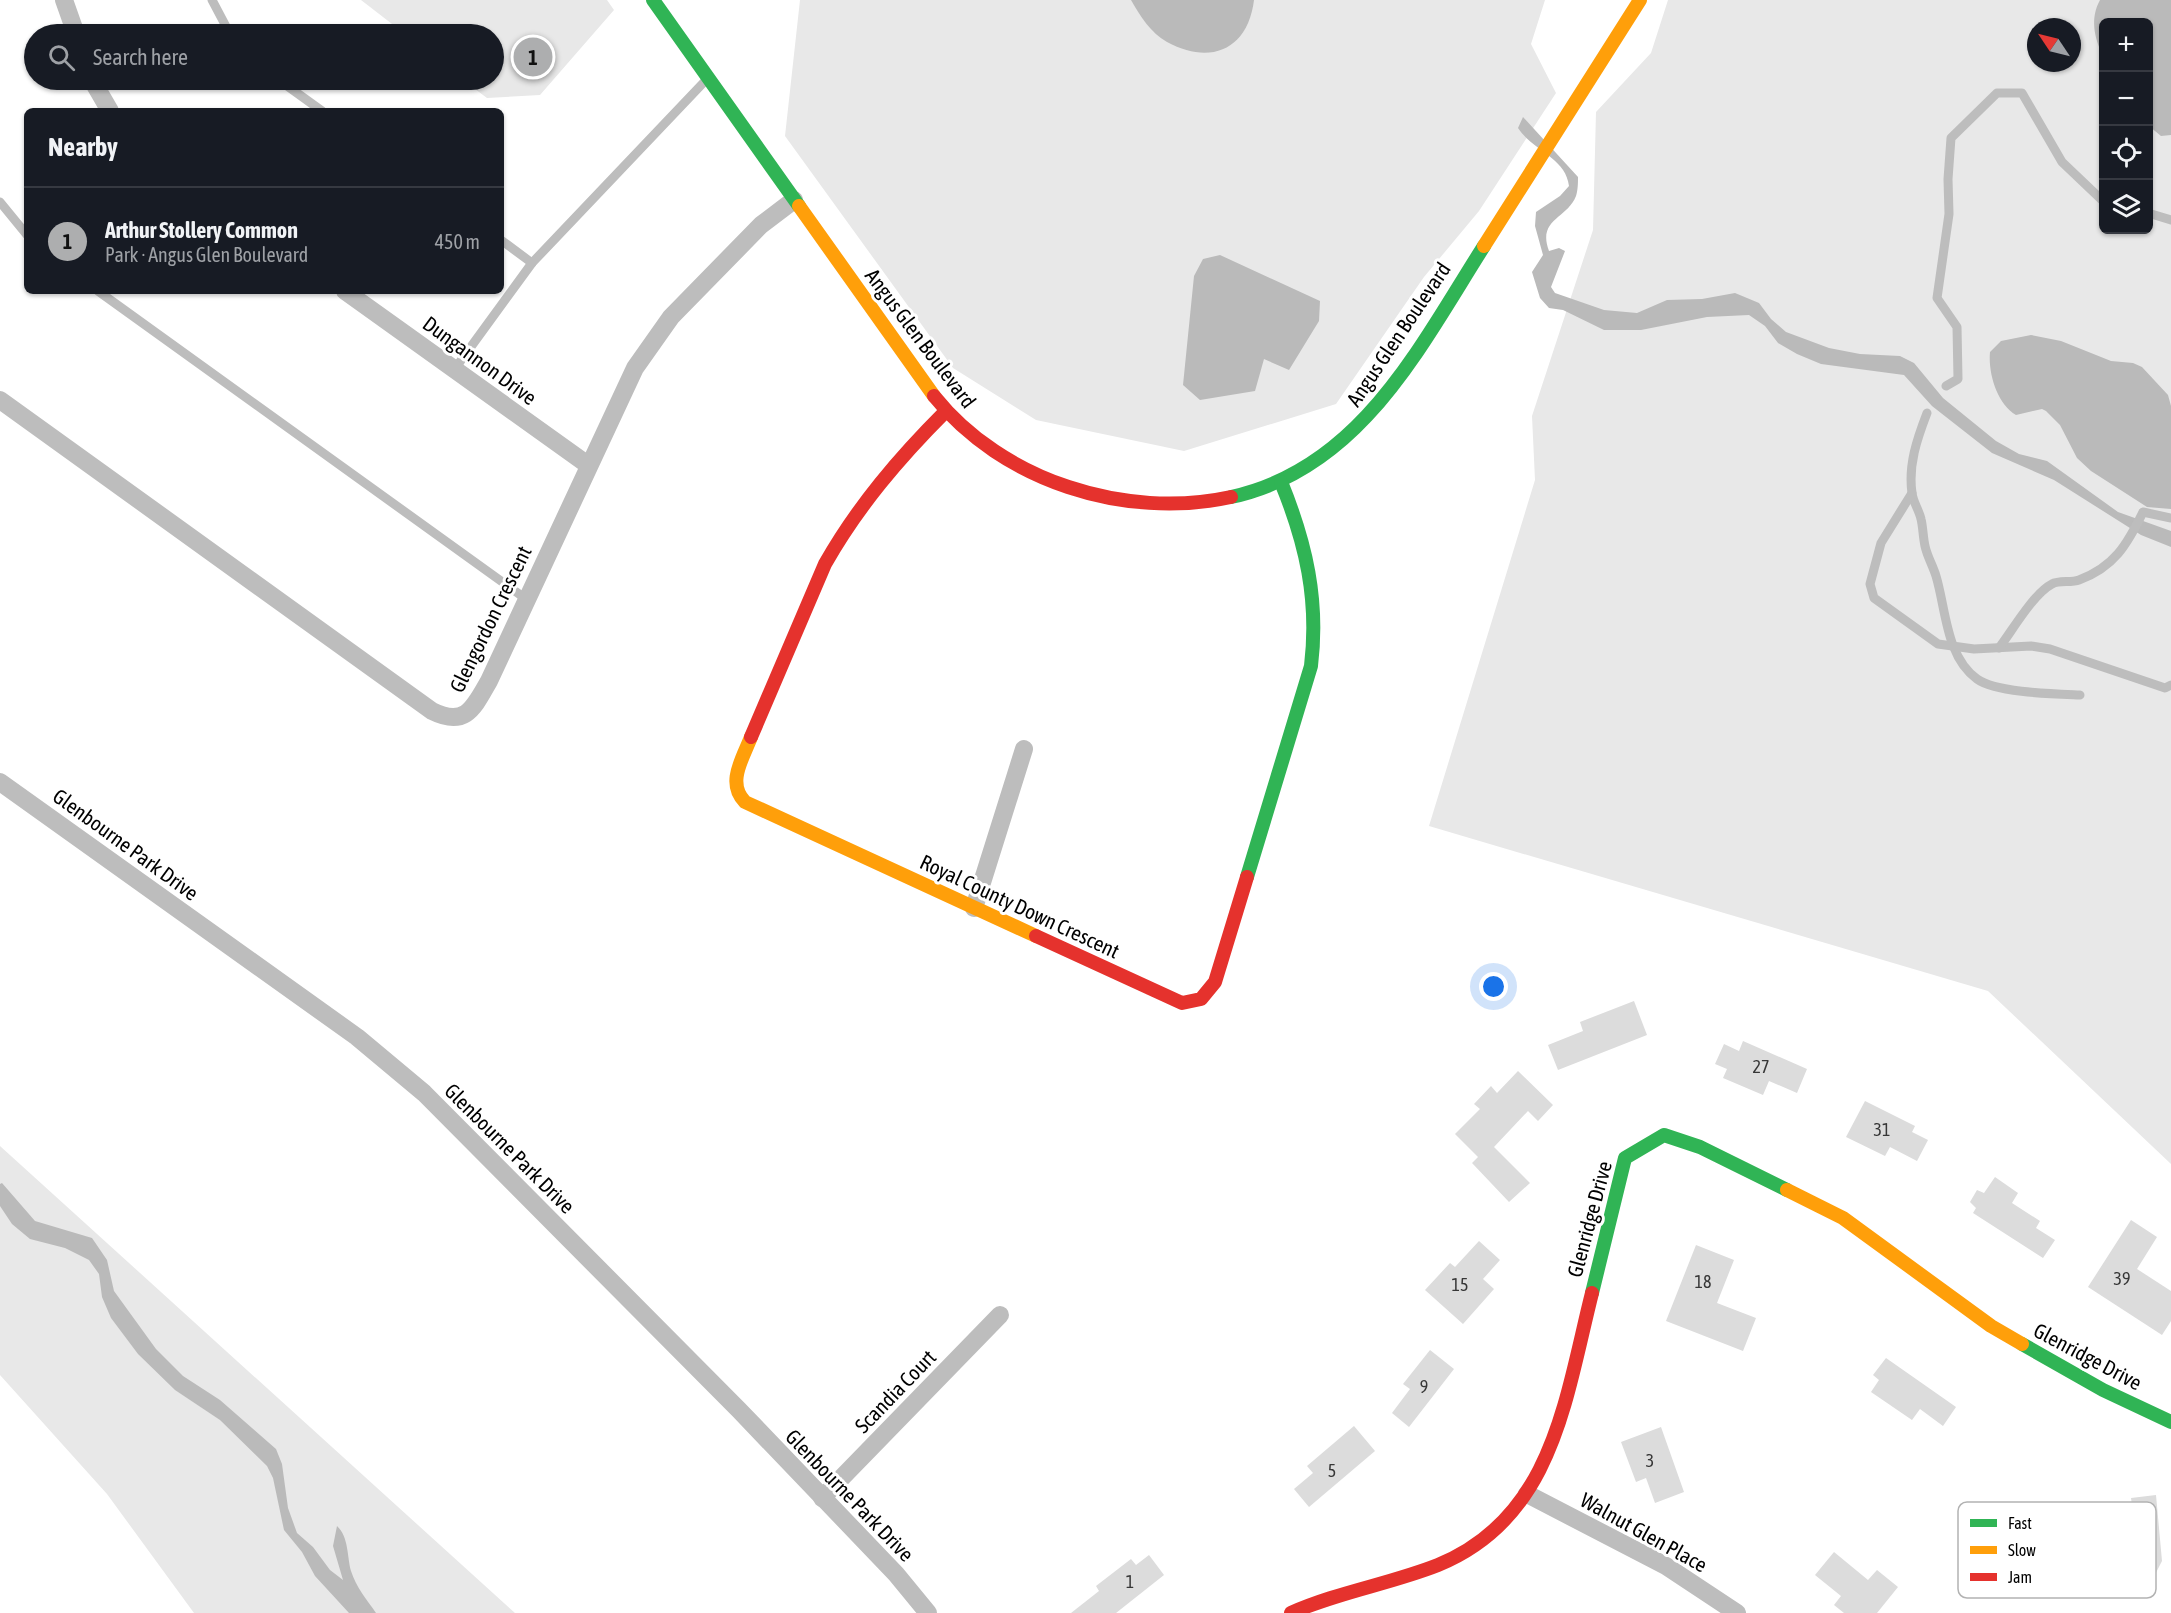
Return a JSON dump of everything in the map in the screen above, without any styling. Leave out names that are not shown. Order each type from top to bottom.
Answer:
[{"type":"street","points":[[64,0],[72,24]]},
{"type":"street","name":"Angus Glen Boulevard","points":[[653,0],[946,411],[976,438],[1018,466],[1043,477],[1109,496],[1168,503],[1203,501],[1240,495],[1281,482],[1342,443],[1378,407],[1640,0]]},
{"type":"street","points":[[98,90],[108,108]]},
{"type":"street","name":"Glengordon Crescent","points":[[0,400],[438,714],[456,718],[471,710],[489,681],[620,396],[655,338],[671,317],[761,225],[794,200]]},
{"type":"street","name":"Dungannon Drive","points":[[349,294],[588,465]]},
{"type":"street","name":"Royal County Down Crescent","points":[[946,411],[883,474],[855,510],[840,536],[825,564],[740,764],[735,786],[745,802],[1173,1000],[1191,1003],[1201,999],[1210,991],[1299,706],[1316,638],[1310,560],[1304,537],[1281,482]]},
{"type":"street","points":[[974,908],[1024,749]]},
{"type":"street","name":"Glenbourne Park Drive","points":[[0,782],[357,1037],[394,1066],[461,1128],[896,1574],[928,1613]]},
{"type":"street","name":"Glenridge Drive","points":[[1291,1613],[1318,1599],[1432,1568],[1462,1553],[1498,1528],[1527,1494],[1542,1469],[1564,1404],[1625,1158],[1643,1145],[1664,1135],[1700,1147],[1843,1218],[1992,1326],[2103,1390],[2171,1422]]},
{"type":"street","name":"Scandia Court","points":[[822,1498],[1000,1315]]},
{"type":"street","name":"Walnut Glen Place","points":[[1527,1494],[1666,1566],[1737,1613]]},
{"type":"lane","points":[[212,0],[225,24]]},
{"type":"lane","points":[[454,370],[532,263],[709,77]]},
{"type":"lane","points":[[293,90],[318,108]]},
{"type":"lane","points":[[1946,386],[1958,379],[1959,356],[1957,327],[1937,298],[1949,214],[1951,138],[1997,93],[2022,93],[2062,162],[2099,198]]},
{"type":"lane","points":[[0,202],[24,232]]},
{"type":"lane","points":[[2153,215],[2171,220]]},
{"type":"lane","points":[[504,242],[532,263]]},
{"type":"lane","points":[[102,294],[526,599]]},
{"type":"lane","points":[[1927,413],[1916,442],[1912,463],[1912,493],[1954,647],[1967,671],[1980,682],[2028,694],[2080,695]]},
{"type":"lane","points":[[1912,493],[1881,543],[1870,584],[1874,598],[1938,644],[1954,647],[2031,646],[2050,649],[2165,688],[2171,685]]},
{"type":"lane","points":[[1999,648],[2034,600],[2052,584],[2076,582],[2110,564],[2130,537],[2143,512],[2171,518]]},
{"type":"shaded area","points":[[361,0],[607,0],[614,10],[540,95],[487,98],[476,90],[504,90],[504,24],[392,24]]},
{"type":"shaded area","points":[[800,0],[1545,0],[1531,44],[1556,93],[1479,211],[1424,277],[1336,404],[1184,451],[1036,420],[953,368],[785,136]]},
{"type":"shaded area","points":[[1131,0],[1254,0],[1244,31],[1235,41],[1225,48],[1212,52],[1198,52],[1183,49],[1161,38],[1146,24]]},
{"type":"shaded area","points":[[1668,0],[2171,0],[2171,1164],[1988,991],[1429,826],[1535,480],[1532,416],[1593,230],[1596,112],[1651,53]]},
{"type":"shaded area","points":[[2100,0],[2171,0],[2171,135],[2161,136],[2153,129],[2153,18],[2099,18],[2099,47],[2094,28]]},
{"type":"shaded area","points":[[1523,117],[1578,177],[1577,194],[1572,204],[1555,220],[1547,232],[1546,240],[1549,251],[1559,248],[1565,251],[1551,287],[1555,293],[1604,310],[1637,313],[1667,300],[1702,299],[1735,293],[1759,303],[1771,319],[1786,332],[1829,348],[1860,354],[1900,356],[1914,363],[1943,398],[1996,441],[2019,454],[2047,461],[2118,512],[2171,531],[2171,547],[2141,535],[2054,480],[1992,453],[1932,406],[1904,375],[1821,364],[1778,343],[1765,326],[1749,315],[1707,317],[1641,330],[1604,330],[1563,310],[1549,308],[1540,298],[1532,272],[1543,255],[1535,226],[1536,212],[1560,196],[1569,186],[1567,176],[1556,161],[1532,143],[1518,128]]},
{"type":"shaded area","points":[[1220,255],[1320,301],[1319,321],[1289,370],[1264,359],[1255,391],[1200,400],[1183,385],[1194,276],[1203,259]]},
{"type":"shaded area","points":[[2031,335],[2061,341],[2111,361],[2133,363],[2142,367],[2168,395],[2171,406],[2171,509],[2147,507],[2091,471],[2077,458],[2060,425],[2046,411],[2042,409],[2016,415],[2009,410],[1999,396],[1992,378],[1990,352],[2001,341]]},
{"type":"shaded area","points":[[0,1146],[515,1613],[194,1613],[107,1494],[0,1375]]},
{"type":"shaded area","points":[[2,1183],[35,1221],[92,1238],[107,1260],[114,1291],[156,1349],[183,1376],[220,1400],[276,1449],[282,1464],[288,1508],[297,1533],[313,1547],[330,1570],[343,1580],[333,1546],[337,1526],[346,1541],[353,1577],[376,1613],[349,1613],[315,1576],[302,1552],[284,1530],[273,1478],[267,1466],[220,1420],[175,1390],[138,1354],[111,1318],[102,1297],[99,1274],[89,1260],[65,1248],[30,1239],[12,1224],[0,1206],[0,1184]]},
{"type":"building","points":[[1634,1001],[1647,1035],[1558,1070],[1548,1045],[1583,1031],[1580,1022]]},
{"type":"building","points":[[1743,1041],[1807,1069],[1797,1093],[1769,1081],[1763,1095],[1723,1078],[1727,1069],[1715,1064],[1724,1044],[1739,1051]]},
{"type":"building","points":[[1518,1071],[1553,1105],[1538,1121],[1528,1111],[1494,1147],[1530,1183],[1509,1202],[1472,1163],[1478,1157],[1455,1134],[1480,1109],[1474,1104],[1491,1086],[1497,1093]]},
{"type":"building","points":[[1865,1101],[1915,1126],[1912,1132],[1928,1140],[1917,1161],[1890,1147],[1885,1156],[1846,1137]]},
{"type":"building","points":[[1995,1177],[2018,1193],[2012,1203],[2040,1221],[2036,1228],[2055,1240],[2043,1258],[1973,1213],[1976,1208],[1970,1202],[1977,1190],[1984,1193]]},
{"type":"building","points":[[2131,1220],[2157,1237],[2137,1269],[2171,1291],[2171,1321],[2162,1335],[2088,1287]]},
{"type":"building","points":[[1479,1241],[1500,1260],[1483,1279],[1494,1289],[1463,1324],[1425,1290],[1450,1263],[1455,1267]]},
{"type":"building","points":[[1696,1245],[1734,1260],[1717,1303],[1756,1318],[1743,1351],[1666,1321]]},
{"type":"building","points":[[1430,1350],[1454,1369],[1409,1427],[1392,1413],[1410,1389],[1403,1384]]},
{"type":"building","points":[[1886,1358],[1956,1407],[1943,1426],[1920,1409],[1912,1420],[1871,1392],[1879,1380],[1873,1375]]},
{"type":"building","points":[[1354,1426],[1375,1451],[1309,1507],[1294,1489],[1313,1473],[1307,1466]]},
{"type":"building","points":[[1661,1427],[1684,1492],[1655,1503],[1646,1478],[1636,1482],[1621,1442]]},
{"type":"building","points":[[2156,1495],[2162,1561],[2156,1573],[2156,1502],[2132,1502],[2131,1498]]},
{"type":"building","points":[[1834,1552],[1868,1580],[1877,1570],[1898,1587],[1877,1613],[1844,1613],[1834,1605],[1841,1596],[1815,1575]]},
{"type":"building","points":[[1149,1555],[1164,1575],[1116,1613],[1071,1613],[1099,1591],[1096,1586],[1131,1559],[1136,1565]]},
{"type":"traffic: fast","points":[[653,0],[799,206]]},
{"type":"traffic: fast","points":[[1231,497],[1276,482],[1316,460],[1351,432],[1409,363],[1484,246]]},
{"type":"traffic: fast","points":[[1247,877],[1311,666],[1312,595],[1304,550],[1281,482]]},
{"type":"traffic: fast","points":[[1592,1293],[1625,1158],[1664,1135],[1700,1147],[1787,1190]]},
{"type":"traffic: fast","points":[[2022,1344],[2103,1390],[2171,1422]]},
{"type":"traffic: slow","points":[[1484,246],[1640,0]]},
{"type":"traffic: slow","points":[[799,206],[934,396]]},
{"type":"traffic: slow","points":[[751,737],[736,779],[739,795],[745,802],[1036,936]]},
{"type":"traffic: slow","points":[[1787,1190],[1843,1218],[1991,1326],[2022,1344]]},
{"type":"traffic: jam","points":[[934,396],[962,426],[994,451],[1030,471],[1068,487],[1108,498],[1149,503],[1191,503],[1231,497]]},
{"type":"traffic: jam","points":[[751,737],[825,564],[851,522],[880,483],[946,411]]},
{"type":"traffic: jam","points":[[1036,936],[1182,1003],[1201,999],[1215,982],[1247,877]]},
{"type":"traffic: jam","points":[[1291,1613],[1327,1599],[1438,1565],[1477,1544],[1507,1518],[1530,1486],[1548,1452],[1562,1414],[1592,1293]]},
{"type":"place","name":"Arthur Stollery Common","points":[[533,57]]}]
